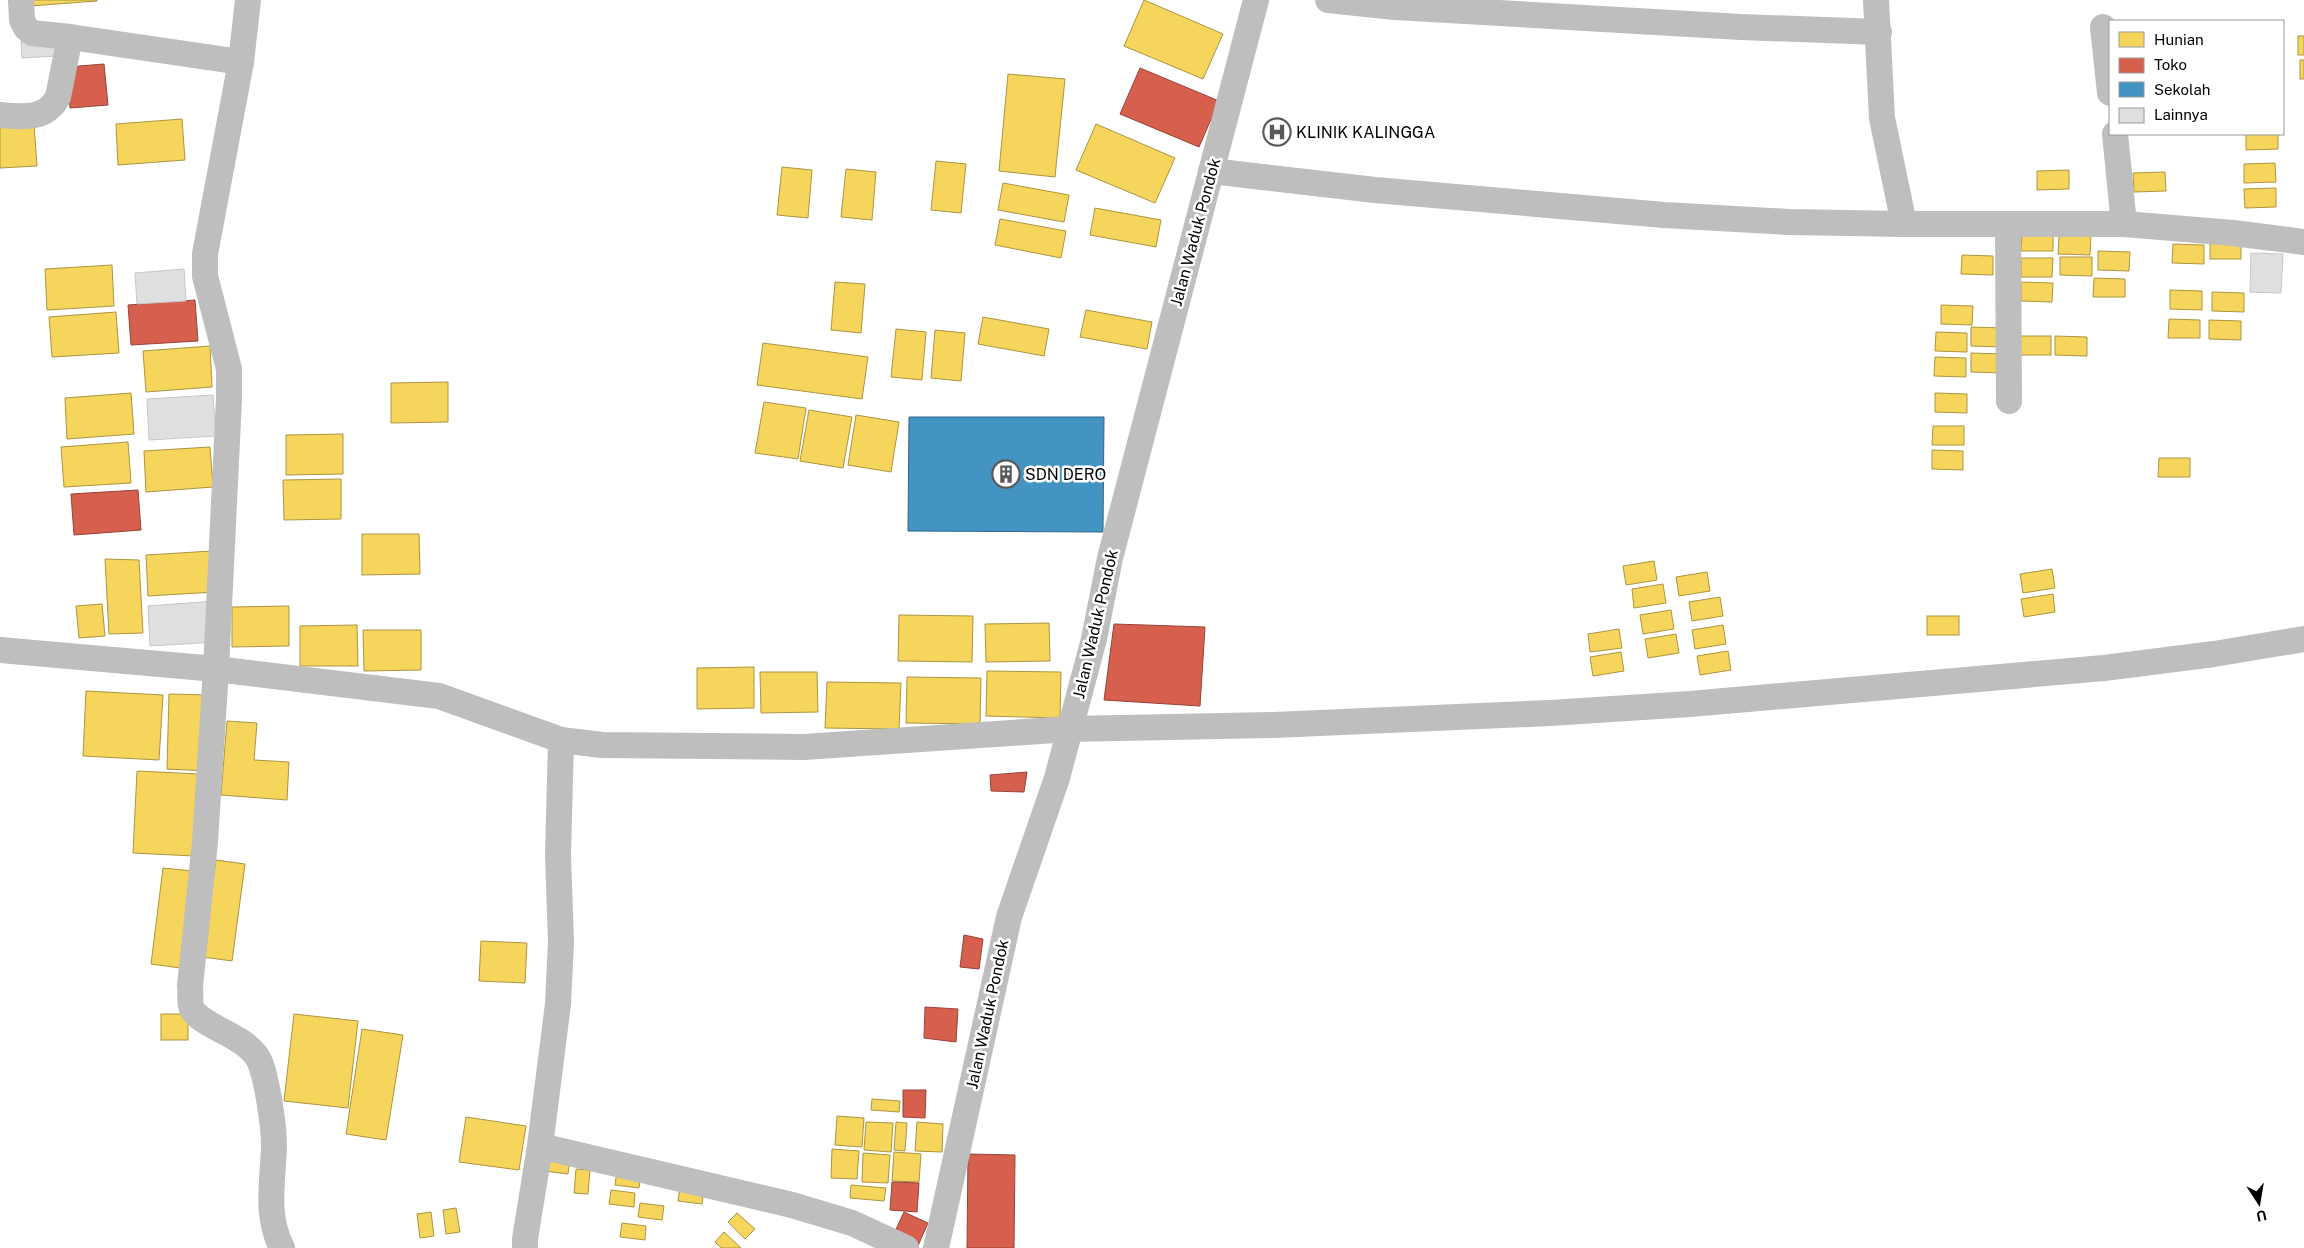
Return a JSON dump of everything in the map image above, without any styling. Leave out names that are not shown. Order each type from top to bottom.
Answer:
[{"type":"street","points":[[21,0],[22,20],[26,28],[32,33],[70,36],[241,62]]},
{"type":"street","points":[[248,0],[241,62],[205,254],[205,276],[229,369],[216,669],[205,842],[190,986],[191,1005],[198,1016],[243,1042],[257,1056],[264,1072],[274,1144],[271,1221],[282,1248]]},
{"type":"street","name":"Jalan Waduk Pondok","points":[[936,1248],[1009,917],[1057,778],[1094,639],[1115,539],[1256,0]]},
{"type":"street","points":[[1328,0],[1396,7],[1741,27],[1879,32]]},
{"type":"street","points":[[1876,0],[1882,118],[1904,224]]},
{"type":"street","points":[[2103,27],[2109,84]]},
{"type":"street","points":[[0,115],[28,117],[45,112],[54,105],[58,97],[70,36]]},
{"type":"street","points":[[2115,135],[2124,224]]},
{"type":"street","points":[[1212,171],[1376,190],[1644,213],[1789,222],[2008,225],[2124,224],[2304,242]]},
{"type":"street","points":[[2008,225],[2010,400]]},
{"type":"street","points":[[0,650],[216,669],[439,696],[561,740],[602,744],[804,747],[1069,729],[1284,725],[1690,704],[2104,668],[2214,654],[2304,639]]},
{"type":"street","points":[[526,1248],[525,1239],[540,1146],[558,1004],[561,942],[558,856],[561,740]]},
{"type":"street","points":[[540,1146],[792,1205],[852,1223],[906,1248]]},
{"type":"building: Hunian","points":[[30,0],[97,0],[97,1],[30,6]]},
{"type":"building: Hunian","points":[[1144,0],[1223,34],[1203,79],[1124,46]]},
{"type":"building: Hunian","points":[[2298,36],[2304,36],[2304,55],[2298,55]]},
{"type":"building: Hunian","points":[[2300,60],[2304,60],[2304,79],[2300,79]]},
{"type":"building: Hunian","points":[[1008,74],[1065,79],[1055,177],[999,171]]},
{"type":"building: Hunian","points":[[182,119],[185,160],[118,165],[116,124]]},
{"type":"building: Hunian","points":[[1096,124],[1175,158],[1155,203],[1076,170]]},
{"type":"building: Hunian","points":[[34,125],[37,166],[0,168],[0,127]]},
{"type":"building: Hunian","points":[[2246,135],[2278,135],[2278,149],[2246,150]]},
{"type":"building: Hunian","points":[[936,161],[966,164],[961,213],[931,210]]},
{"type":"building: Hunian","points":[[2275,163],[2276,182],[2244,183],[2244,164]]},
{"type":"building: Hunian","points":[[782,167],[812,170],[808,218],[777,215]]},
{"type":"building: Hunian","points":[[846,169],[876,172],[872,220],[841,217]]},
{"type":"building: Hunian","points":[[2069,170],[2069,189],[2037,190],[2037,171]]},
{"type":"building: Hunian","points":[[2165,172],[2166,191],[2134,192],[2133,173]]},
{"type":"building: Hunian","points":[[1003,183],[1069,195],[1064,222],[998,210]]},
{"type":"building: Hunian","points":[[2276,188],[2276,207],[2245,208],[2244,189]]},
{"type":"building: Hunian","points":[[1095,208],[1161,220],[1156,247],[1090,235]]},
{"type":"building: Hunian","points":[[1000,219],[1066,231],[1061,258],[995,245]]},
{"type":"building: Hunian","points":[[2022,232],[2053,232],[2053,251],[2021,251]]},
{"type":"building: Hunian","points":[[2059,235],[2091,235],[2090,255],[2058,254]]},
{"type":"building: Hunian","points":[[2210,240],[2241,240],[2241,259],[2210,259]]},
{"type":"building: Hunian","points":[[2173,244],[2204,245],[2204,264],[2172,263]]},
{"type":"building: Hunian","points":[[2098,251],[2130,252],[2129,271],[2098,270]]},
{"type":"building: Hunian","points":[[1962,255],[1993,256],[1993,275],[1961,274]]},
{"type":"building: Hunian","points":[[2060,257],[2092,257],[2092,276],[2060,275]]},
{"type":"building: Hunian","points":[[2021,258],[2053,258],[2052,277],[2021,277]]},
{"type":"building: Hunian","points":[[112,265],[114,306],[47,310],[45,269]]},
{"type":"building: Hunian","points":[[2094,278],[2125,279],[2125,297],[2093,297]]},
{"type":"building: Hunian","points":[[835,282],[865,284],[861,333],[831,330]]},
{"type":"building: Hunian","points":[[2021,282],[2053,283],[2052,302],[2021,301]]},
{"type":"building: Hunian","points":[[2170,290],[2202,291],[2202,310],[2170,309]]},
{"type":"building: Hunian","points":[[2212,292],[2244,293],[2244,312],[2212,311]]},
{"type":"building: Hunian","points":[[1941,305],[1973,306],[1972,325],[1941,324]]},
{"type":"building: Hunian","points":[[1086,310],[1152,322],[1147,349],[1080,337]]},
{"type":"building: Hunian","points":[[116,312],[119,353],[52,357],[49,317]]},
{"type":"building: Hunian","points":[[983,317],[1049,329],[1044,356],[978,344]]},
{"type":"building: Hunian","points":[[2169,319],[2200,320],[2200,338],[2168,338]]},
{"type":"building: Hunian","points":[[2209,320],[2241,321],[2241,340],[2209,339]]},
{"type":"building: Hunian","points":[[1971,327],[2003,328],[2003,347],[1971,346]]},
{"type":"building: Hunian","points":[[896,329],[926,332],[922,380],[891,377]]},
{"type":"building: Hunian","points":[[935,330],[965,333],[961,381],[931,378]]},
{"type":"building: Hunian","points":[[1936,332],[1967,333],[1967,352],[1935,351]]},
{"type":"building: Hunian","points":[[2019,336],[2051,336],[2051,355],[2019,355]]},
{"type":"building: Hunian","points":[[2055,336],[2087,337],[2087,356],[2055,355]]},
{"type":"building: Hunian","points":[[763,343],[868,357],[862,399],[757,385]]},
{"type":"building: Hunian","points":[[210,346],[212,387],[146,392],[143,351]]},
{"type":"building: Hunian","points":[[1971,353],[2003,354],[2003,373],[1971,372]]},
{"type":"building: Hunian","points":[[1935,357],[1966,358],[1966,377],[1934,376]]},
{"type":"building: Hunian","points":[[448,382],[448,422],[391,423],[391,383]]},
{"type":"building: Hunian","points":[[131,393],[134,434],[67,439],[65,398]]},
{"type":"building: Hunian","points":[[1935,393],[1967,394],[1967,413],[1935,412]]},
{"type":"building: Hunian","points":[[764,402],[806,408],[798,459],[755,453]]},
{"type":"building: Hunian","points":[[809,410],[852,417],[843,468],[800,461]]},
{"type":"building: Hunian","points":[[856,415],[899,422],[891,472],[848,465]]},
{"type":"building: Hunian","points":[[1933,426],[1964,426],[1964,445],[1932,445]]},
{"type":"building: Hunian","points":[[343,434],[343,474],[286,475],[286,435]]},
{"type":"building: Hunian","points":[[128,442],[131,483],[64,487],[61,447]]},
{"type":"building: Hunian","points":[[210,447],[213,487],[146,492],[144,451]]},
{"type":"building: Hunian","points":[[1932,450],[1963,451],[1963,470],[1932,469]]},
{"type":"building: Hunian","points":[[2159,458],[2190,458],[2190,477],[2158,477]]},
{"type":"building: Hunian","points":[[341,479],[341,519],[284,520],[283,480]]},
{"type":"building: Hunian","points":[[362,534],[419,534],[420,574],[362,575]]},
{"type":"building: Hunian","points":[[212,551],[215,592],[148,596],[146,555]]},
{"type":"building: Hunian","points":[[105,559],[139,560],[143,633],[109,634]]},
{"type":"building: Hunian","points":[[1654,561],[1657,580],[1626,585],[1623,566]]},
{"type":"building: Hunian","points":[[2052,569],[2055,588],[2023,593],[2020,574]]},
{"type":"building: Hunian","points":[[1707,572],[1710,591],[1679,596],[1676,577]]},
{"type":"building: Hunian","points":[[1663,584],[1666,603],[1634,608],[1632,589]]},
{"type":"building: Hunian","points":[[2053,594],[2055,612],[2024,617],[2021,599]]},
{"type":"building: Hunian","points":[[1720,597],[1723,616],[1692,621],[1689,602]]},
{"type":"building: Hunian","points":[[102,604],[105,636],[79,638],[76,606]]},
{"type":"building: Hunian","points":[[289,606],[289,646],[232,647],[232,607]]},
{"type":"building: Hunian","points":[[1671,610],[1674,629],[1643,634],[1640,615]]},
{"type":"building: Hunian","points":[[899,615],[973,616],[972,662],[898,661]]},
{"type":"building: Hunian","points":[[1927,616],[1959,616],[1959,635],[1927,635]]},
{"type":"building: Hunian","points":[[1049,623],[1050,661],[986,662],[985,624]]},
{"type":"building: Hunian","points":[[357,625],[358,666],[300,666],[300,626]]},
{"type":"building: Hunian","points":[[1723,625],[1726,644],[1695,649],[1692,630]]},
{"type":"building: Hunian","points":[[1619,629],[1622,648],[1590,652],[1588,634]]},
{"type":"building: Hunian","points":[[363,630],[421,630],[421,670],[364,671]]},
{"type":"building: Hunian","points":[[1676,634],[1679,653],[1648,658],[1645,639]]},
{"type":"building: Hunian","points":[[1728,651],[1731,670],[1700,675],[1697,656]]},
{"type":"building: Hunian","points":[[1621,652],[1624,671],[1593,676],[1590,657]]},
{"type":"building: Hunian","points":[[754,667],[754,708],[697,709],[697,668]]},
{"type":"building: Hunian","points":[[987,671],[1061,672],[1060,718],[986,716]]},
{"type":"building: Hunian","points":[[760,672],[817,672],[818,712],[761,713]]},
{"type":"building: Hunian","points":[[907,677],[981,678],[980,724],[906,723]]},
{"type":"building: Hunian","points":[[827,682],[901,683],[899,729],[825,728]]},
{"type":"building: Hunian","points":[[86,691],[163,695],[159,760],[83,756]]},
{"type":"building: Hunian","points":[[169,694],[210,695],[207,771],[167,769]]},
{"type":"building: Hunian","points":[[227,721],[257,723],[254,760],[289,762],[287,800],[221,795]]},
{"type":"building: Hunian","points":[[137,771],[199,774],[194,856],[133,853]]},
{"type":"building: Hunian","points":[[216,860],[245,864],[232,961],[203,957]]},
{"type":"building: Hunian","points":[[163,868],[193,871],[180,968],[151,964]]},
{"type":"building: Hunian","points":[[481,941],[527,943],[525,983],[479,981]]},
{"type":"building: Hunian","points":[[161,1014],[188,1014],[188,1040],[161,1040]]},
{"type":"building: Hunian","points":[[294,1014],[358,1021],[348,1108],[284,1101]]},
{"type":"building: Hunian","points":[[362,1029],[403,1035],[386,1140],[346,1134]]},
{"type":"building: Hunian","points":[[872,1099],[900,1101],[899,1112],[871,1110]]},
{"type":"building: Hunian","points":[[837,1116],[864,1118],[862,1147],[835,1145]]},
{"type":"building: Hunian","points":[[466,1117],[526,1126],[519,1170],[459,1162]]},
{"type":"building: Hunian","points":[[866,1122],[893,1123],[891,1152],[864,1150]]},
{"type":"building: Hunian","points":[[896,1122],[907,1123],[905,1151],[894,1150]]},
{"type":"building: Hunian","points":[[917,1122],[943,1124],[942,1152],[915,1151]]},
{"type":"building: Hunian","points":[[832,1149],[859,1151],[857,1179],[831,1178]]},
{"type":"building: Hunian","points":[[894,1152],[921,1154],[919,1182],[892,1181]]},
{"type":"building: Hunian","points":[[863,1153],[890,1155],[888,1183],[862,1182]]},
{"type":"building: Hunian","points":[[546,1157],[570,1160],[568,1174],[544,1171]]},
{"type":"building: Hunian","points":[[576,1169],[590,1170],[588,1194],[574,1193]]},
{"type":"building: Hunian","points":[[617,1171],[641,1174],[639,1188],[615,1185]]},
{"type":"building: Hunian","points":[[851,1185],[886,1188],[884,1201],[850,1198]]},
{"type":"building: Hunian","points":[[680,1187],[704,1190],[702,1204],[678,1201]]},
{"type":"building: Hunian","points":[[611,1190],[635,1193],[634,1207],[609,1204]]},
{"type":"building: Hunian","points":[[640,1203],[664,1206],[662,1220],[638,1217]]},
{"type":"building: Hunian","points":[[456,1208],[460,1232],[446,1234],[443,1210]]},
{"type":"building: Hunian","points":[[431,1212],[434,1236],[420,1238],[417,1214]]},
{"type":"building: Hunian","points":[[737,1213],[755,1229],[745,1239],[728,1222]]},
{"type":"building: Hunian","points":[[622,1223],[646,1226],[645,1240],[620,1237]]},
{"type":"building: Hunian","points":[[724,1232],[741,1248],[721,1248],[715,1242]]},
{"type":"building: Toko","points":[[104,64],[108,105],[70,108],[67,67]]},
{"type":"building: Toko","points":[[1140,68],[1219,101],[1199,147],[1120,114]]},
{"type":"building: Toko","points":[[195,300],[198,341],[131,345],[128,305]]},
{"type":"building: Toko","points":[[138,490],[141,530],[74,535],[71,494]]},
{"type":"building: Toko","points":[[1114,624],[1205,627],[1200,706],[1104,700]]},
{"type":"building: Toko","points":[[1027,772],[1024,792],[991,791],[990,775]]},
{"type":"building: Toko","points":[[964,935],[983,939],[979,969],[960,967]]},
{"type":"building: Toko","points":[[925,1007],[958,1009],[956,1042],[924,1038]]},
{"type":"building: Toko","points":[[903,1090],[926,1090],[925,1118],[903,1117]]},
{"type":"building: Toko","points":[[968,1154],[1015,1155],[1014,1248],[967,1248]]},
{"type":"building: Toko","points":[[892,1182],[919,1183],[917,1212],[890,1210]]},
{"type":"building: Toko","points":[[904,1212],[928,1223],[917,1248],[892,1238]]},
{"type":"building: Sekolah","name":"SDN DERO","points":[[909,417],[1104,417],[1103,532],[908,531]]},
{"type":"building: Lainnya","points":[[57,39],[58,56],[22,58],[21,41]]},
{"type":"building: Lainnya","points":[[2251,253],[2283,254],[2281,293],[2250,292]]},
{"type":"building: Lainnya","points":[[184,269],[186,301],[137,304],[135,273]]},
{"type":"building: Lainnya","points":[[213,395],[216,436],[149,440],[147,399]]},
{"type":"building: Lainnya","points":[[215,601],[217,642],[150,646],[148,606]]},
{"type":"place","name":"KLINIK KALINGGA","points":[[1277,132]]},
{"type":"place","name":"SDN DERO","points":[[1006,474]]}]
